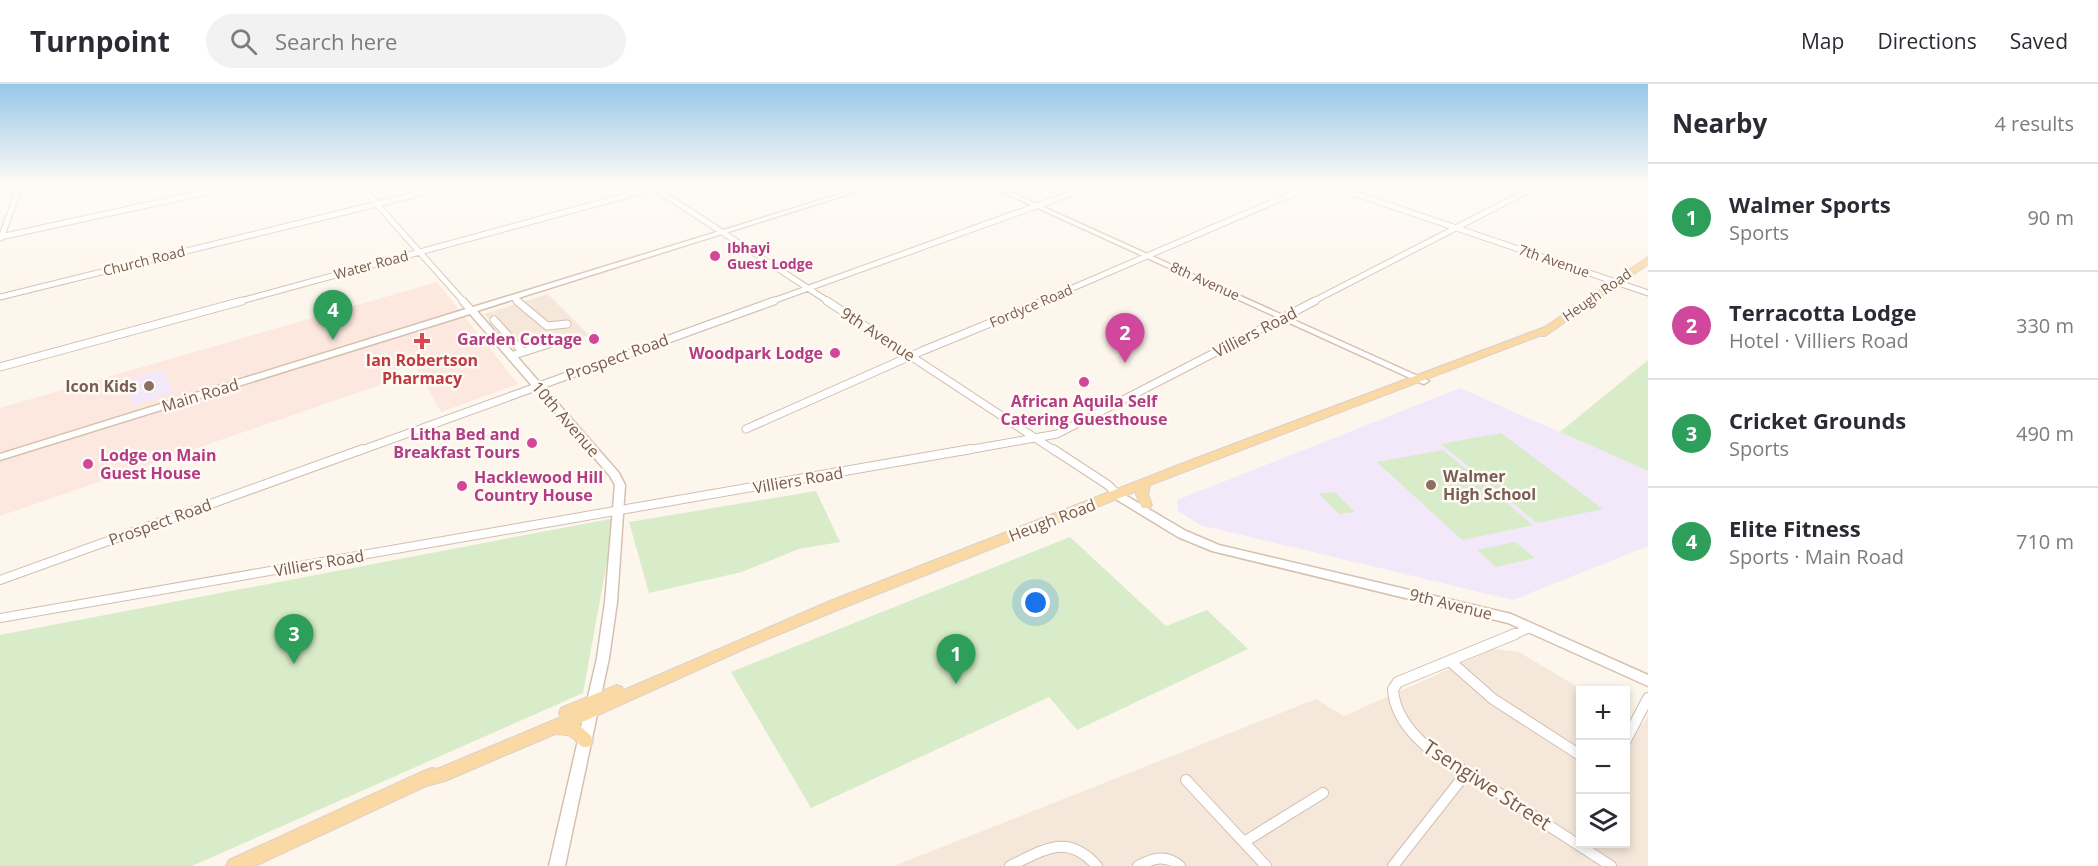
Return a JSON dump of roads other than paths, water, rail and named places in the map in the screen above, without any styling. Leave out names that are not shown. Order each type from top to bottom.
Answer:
[{"type":"main road","name":"Main Road","points":[[471,311],[763,219]]},
{"type":"main road","name":"8th Avenue","points":[[1068,219],[1421,380]]},
{"type":"main road","name":"Heugh Road","points":[[593,706],[1117,491],[1144,484],[1367,399],[1376,398],[1546,330],[1648,260]]},
{"type":"main road","name":"Main Road","points":[[0,457],[534,291]]},
{"type":"main road","name":"10th Avenue","points":[[471,311],[619,480],[621,491],[611,602],[603,658],[557,866]]},
{"type":"main road","points":[[1144,484],[1142,494],[1146,505]]},
{"type":"main road","name":"9th Avenue","points":[[1117,491],[1146,505],[1185,530],[1244,556]]},
{"type":"main road","name":"9th Avenue","points":[[1117,491],[1182,534],[1216,548],[1478,609],[1511,619],[1648,681]]},
{"type":"main road","points":[[427,779],[440,776],[553,728],[593,706]]},
{"type":"main road","points":[[235,866],[427,779],[498,743],[593,706]]},
{"type":"main road","points":[[553,728],[569,728],[579,733],[585,741]]},
{"type":"street","points":[[0,238],[7,219]]},
{"type":"street","points":[[0,238],[83,219]]},
{"type":"street","name":"Church Road","points":[[0,297],[311,219]]},
{"type":"street","name":"10th Avenue","points":[[391,219],[471,311]]},
{"type":"street","name":"Water Road","points":[[0,367],[537,219]]},
{"type":"street","name":"9th Avenue","points":[[704,219],[1117,491]]},
{"type":"street","name":"Prospect Road","points":[[0,580],[996,219]]},
{"type":"street","name":"Fordyce Road","points":[[746,429],[911,356],[1233,219]]},
{"type":"street","name":"7th Avenue","points":[[1431,219],[1648,293]]},
{"type":"street","name":"Villiers Road","points":[[0,618],[1037,438],[1067,429],[1472,219]]},
{"type":"street","points":[[514,298],[547,326],[567,324]]},
{"type":"street","points":[[494,320],[523,352]]},
{"type":"street","points":[[511,356],[555,342]]},
{"type":"street","name":"Tsengiwe Street","points":[[1530,628],[1398,682],[1392,695],[1414,735],[1611,866]]},
{"type":"street","points":[[1451,662],[1493,699],[1576,752]]},
{"type":"street","points":[[1630,732],[1648,698]]},
{"type":"street","points":[[1393,866],[1467,771]]},
{"type":"street","points":[[1186,780],[1266,866]]},
{"type":"street","points":[[1244,842],[1323,793]]},
{"type":"street","points":[[1010,866],[1062,844],[1073,845],[1088,853],[1097,866]]},
{"type":"street","points":[[1138,866],[1166,856],[1180,866]]},
{"type":"place","name":"Ibhayi Guest Lodge","points":[[715,256]]},
{"type":"place","name":"Garden Cottage","points":[[594,339]]},
{"type":"place","name":"Elite Fitness","points":[[333,340]]},
{"type":"place","name":"Ian Robertson Pharmacy","points":[[422,341]]},
{"type":"place","name":"Woodpark Lodge","points":[[835,353]]},
{"type":"place","name":"Terracotta Lodge","points":[[1125,363]]},
{"type":"place","name":"African Aquila Self Catering Guesthouse","points":[[1084,382]]},
{"type":"place","name":"Icon Kids","points":[[149,386]]},
{"type":"place","name":"Litha Bed and Breakfast Tours","points":[[532,443]]},
{"type":"place","name":"Lodge on Main Guest House","points":[[88,464]]},
{"type":"place","name":"Walmer High School","points":[[1431,485]]},
{"type":"place","name":"Hacklewood Hill Country House","points":[[462,486]]},
{"type":"place","name":"Cricket Grounds","points":[[294,664]]},
{"type":"place","name":"Walmer Sports","points":[[956,684]]}]
